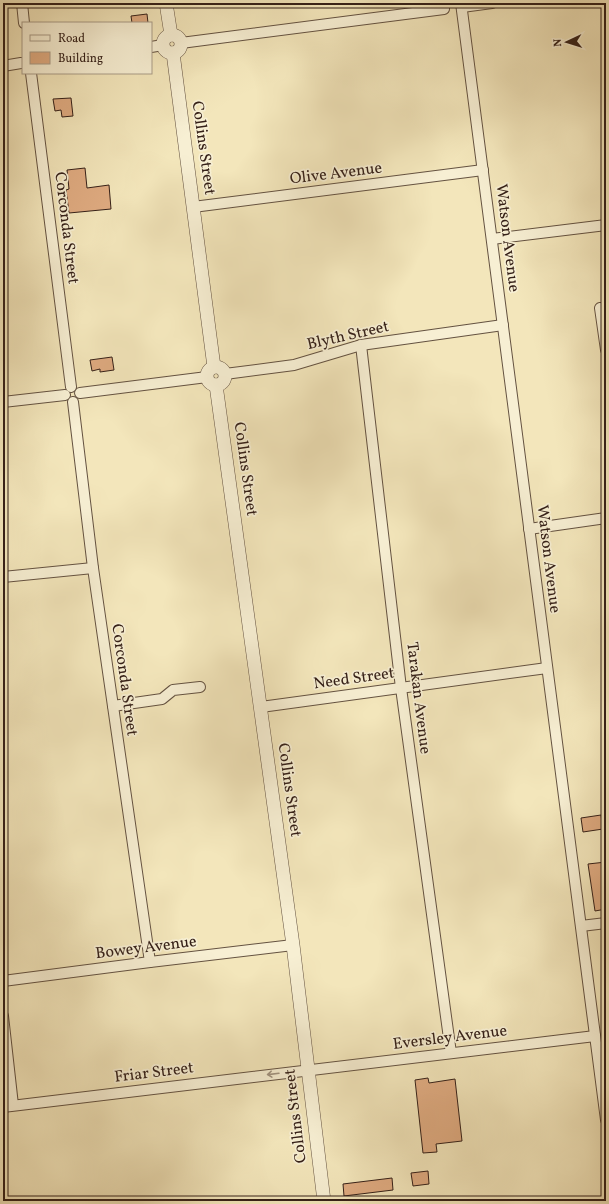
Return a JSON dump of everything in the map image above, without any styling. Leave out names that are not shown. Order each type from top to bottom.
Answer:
[{"type":"street","points":[[22,3],[24,22]]},
{"type":"street","name":"Collins Street","points":[[166,3],[168,45],[194,207],[212,376],[293,945],[324,1201]]},
{"type":"street","points":[[461,5],[492,3]]},
{"type":"street","name":"Watson Avenue","points":[[461,5],[606,1120]]},
{"type":"street","points":[[168,45],[444,9]]},
{"type":"street","points":[[3,66],[22,63]]},
{"type":"street","name":"Corconda Street","points":[[31,74],[71,386]]},
{"type":"street","name":"Olive Avenue","points":[[194,207],[483,170]]},
{"type":"street","points":[[492,239],[606,225]]},
{"type":"street","points":[[600,308],[606,350]]},
{"type":"street","name":"Blyth Street","points":[[225,374],[294,365],[361,345],[503,325]]},
{"type":"street","name":"Tarakan Avenue","points":[[361,345],[401,688],[452,1053]]},
{"type":"street","points":[[80,393],[212,376],[223,382],[225,374]]},
{"type":"street","points":[[71,386],[78,388],[80,393],[78,400],[73,402],[68,401],[65,395],[66,390],[71,386]]},
{"type":"street","points":[[3,402],[65,395]]},
{"type":"street","name":"Corconda Street","points":[[73,402],[93,568],[150,962]]},
{"type":"street","points":[[529,529],[606,518]]},
{"type":"street","points":[[3,578],[93,568]]},
{"type":"street","name":"Need Street","points":[[260,707],[547,668]]},
{"type":"street","points":[[113,706],[162,699],[173,690],[200,687]]},
{"type":"street","points":[[581,926],[606,923]]},
{"type":"street","name":"Bowey Avenue","points":[[3,981],[293,945]]},
{"type":"street","points":[[3,1016],[8,1106]]},
{"type":"street","name":"Eversley Avenue","points":[[308,1070],[595,1036]]},
{"type":"street","name":"Friar Street","points":[[8,1106],[308,1070]]},
{"type":"building","points":[[147,14],[148,22],[132,22],[131,16]]},
{"type":"building","points":[[71,98],[73,116],[62,117],[61,110],[55,111],[53,99]]},
{"type":"building","points":[[85,168],[87,188],[109,185],[111,209],[69,213],[66,190],[69,189],[67,170]]},
{"type":"building","points":[[112,357],[114,370],[100,372],[100,369],[92,371],[90,360]]},
{"type":"building","points":[[601,815],[603,829],[583,832],[581,818]]},
{"type":"building","points":[[606,862],[606,909],[595,911],[588,864]]},
{"type":"building","points":[[428,1078],[429,1083],[455,1079],[462,1141],[436,1144],[437,1152],[423,1153],[415,1080]]},
{"type":"building","points":[[428,1171],[429,1184],[413,1186],[411,1173]]},
{"type":"building","points":[[392,1178],[393,1190],[344,1196],[343,1184]]}]
